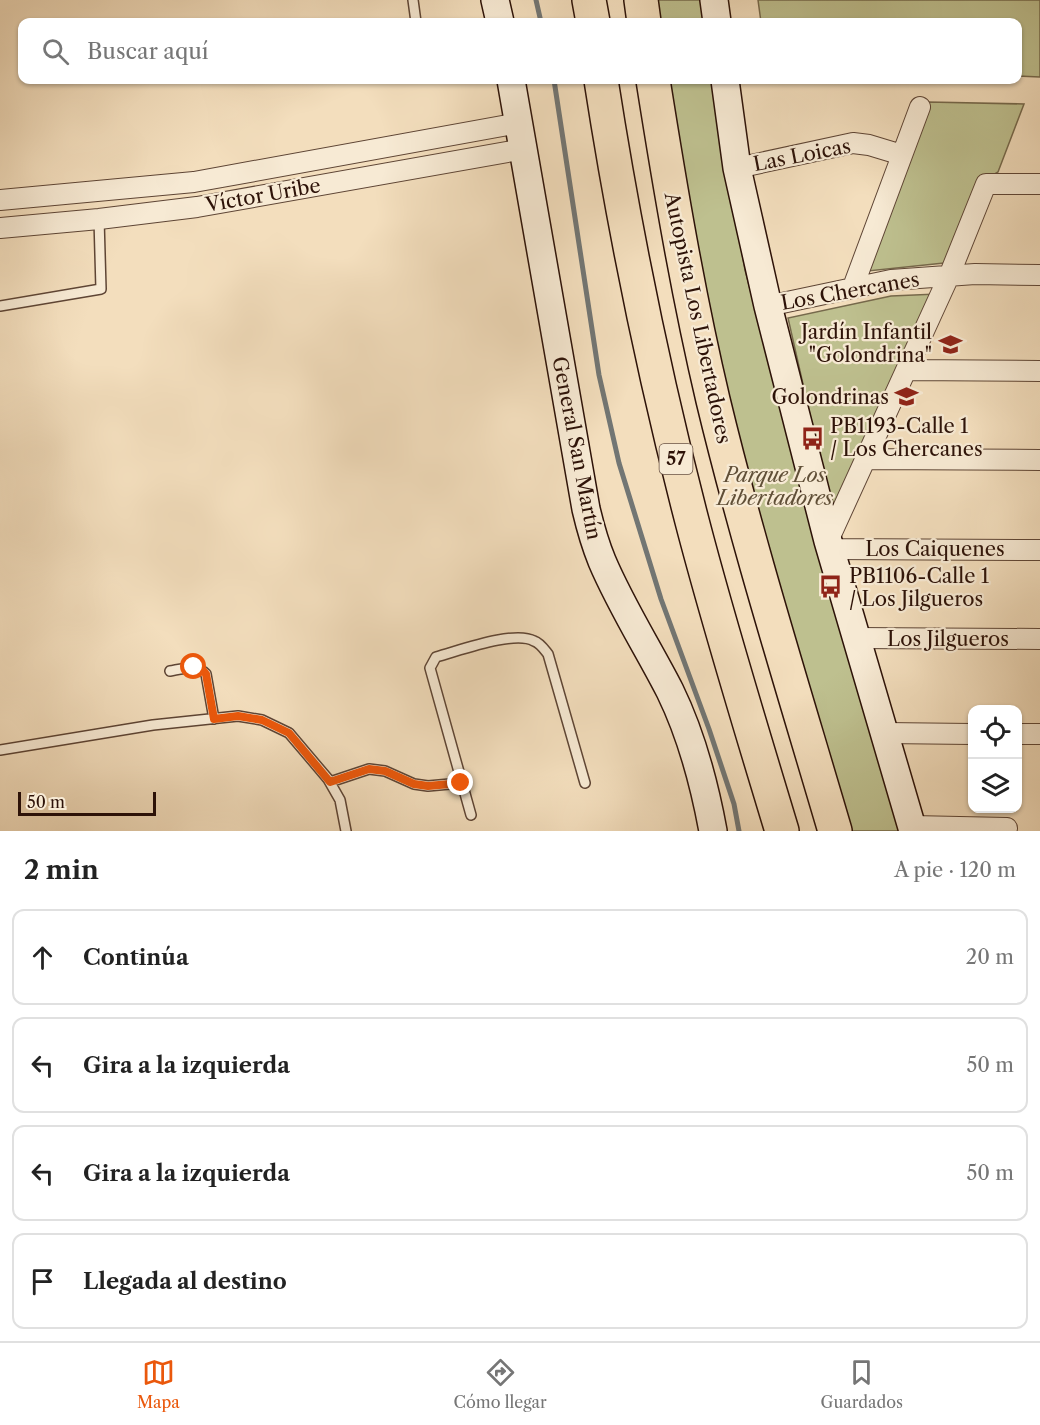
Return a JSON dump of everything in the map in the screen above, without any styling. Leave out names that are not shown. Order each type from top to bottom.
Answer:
[{"type":"highway","points":[[589,0],[592,18]]},
{"type":"highway","points":[[641,0],[643,18]]},
{"type":"highway","name":"57","points":[[602,84],[630,248],[672,442],[714,603],[782,831]]},
{"type":"highway","name":"Autopista Los Libertadores","points":[[654,84],[686,272],[713,398],[748,537],[835,831]]},
{"type":"street","points":[[495,0],[499,18]]},
{"type":"street","points":[[714,0],[716,18]]},
{"type":"street","name":"General San Martín","points":[[511,84],[580,480],[593,537],[611,581],[686,728],[704,784],[713,831]]},
{"type":"street","points":[[726,84],[738,168],[768,306],[829,545],[913,829],[1007,828]]},
{"type":"street","points":[[853,287],[920,107]]},
{"type":"street","name":"Víctor Uribe","points":[[0,200],[194,182],[521,136]]},
{"type":"street","name":"Víctor Uribe","points":[[0,228],[197,207],[521,136]]},
{"type":"street","name":"Las Loicas","points":[[738,168],[853,143],[869,145],[902,155]]},
{"type":"street","points":[[829,545],[949,276],[986,184],[1040,184]]},
{"type":"street","points":[[98,192],[99,219]]},
{"type":"street","name":"Los Chercanes","points":[[768,306],[901,279],[975,274],[1040,275]]},
{"type":"street","points":[[907,370],[1040,371]]},
{"type":"street","points":[[867,459],[1040,460]]},
{"type":"street","name":"Los Caiquenes","points":[[829,545],[1040,550]]},
{"type":"street","name":"Los Jilgueros","points":[[856,638],[1040,639]]},
{"type":"street","points":[[884,734],[968,734]]},
{"type":"street","points":[[1022,734],[1040,734]]},
{"type":"lane","points":[[413,0],[415,18]]},
{"type":"lane","points":[[0,306],[100,289],[99,219]]},
{"type":"lane","points":[[471,815],[430,668],[436,657],[513,637],[534,640],[548,654],[585,783]]},
{"type":"lane","points":[[170,671],[201,668],[206,674],[214,719]]},
{"type":"lane","points":[[0,750],[153,725],[238,716],[262,720],[289,733],[330,782],[340,800],[346,831]]},
{"type":"lane","points":[[330,782],[369,769],[385,771],[421,785],[461,783]]},
{"type":"green space","points":[[653,0],[706,0],[708,18],[656,18]]},
{"type":"green space","points":[[758,0],[1040,0],[1040,77],[1022,76],[1022,18],[760,18]]},
{"type":"green space","name":"Parque Los Libertadores","points":[[666,84],[716,84],[724,152],[745,270],[821,558],[899,831],[848,831],[806,692],[708,325]]},
{"type":"green space","points":[[928,102],[1024,104],[998,172],[978,184],[944,263],[868,271]]},
{"type":"green space","points":[[937,294],[832,512],[788,318],[891,296]]},
{"type":"waterway","points":[[536,0],[540,18]]},
{"type":"waterway","points":[[555,84],[599,375],[619,463],[661,599],[734,804],[739,831]]},
{"type":"place","name":"Jardín Infantil \"Golondrina\"","points":[[950,344]]},
{"type":"place","name":"Golondrinas","points":[[907,397]]},
{"type":"place","name":"PB1193-Calle 1 / Los Chercanes","points":[[812,438]]},
{"type":"place","name":"PB1106-Calle 1 / Los Jilgueros","points":[[831,587]]},
{"type":"route","points":[[194,667],[201,668],[206,674],[214,719],[238,716],[262,720],[289,733],[330,782],[369,769],[385,771],[414,784],[428,786],[461,783]]}]
